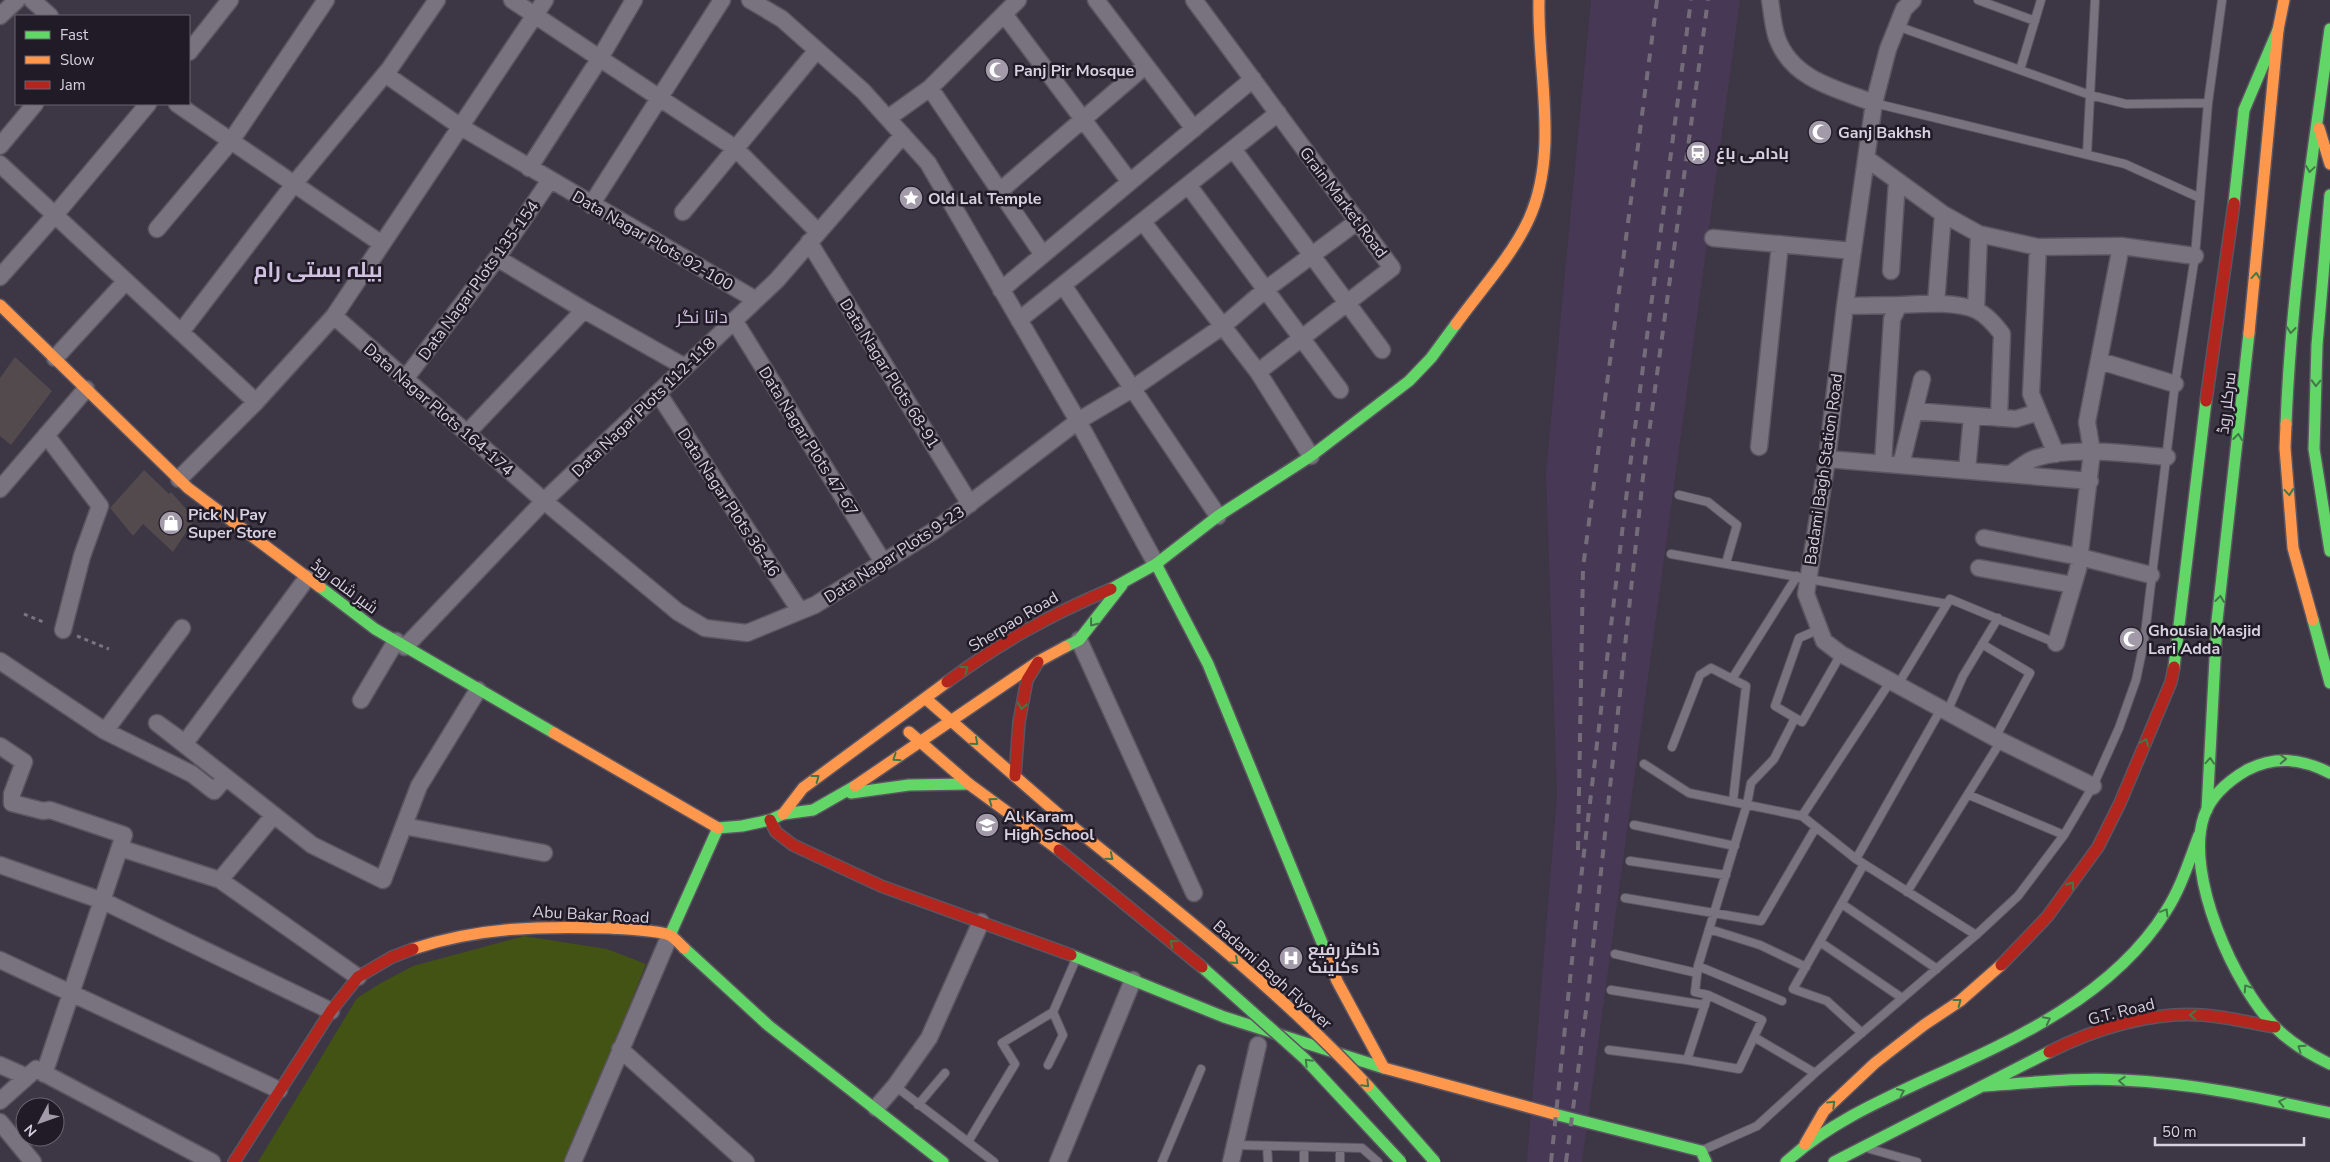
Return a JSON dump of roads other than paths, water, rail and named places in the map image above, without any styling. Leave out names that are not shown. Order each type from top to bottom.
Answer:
[{"type":"main road","name":"Sherpao Road","points":[[783,814],[802,788],[990,651],[1061,610],[1123,584],[1156,564],[1218,516],[1311,456],[1409,381],[1431,358],[1510,250],[1528,221],[1540,181],[1546,133],[1538,32],[1539,0]]},
{"type":"main road","name":"سرکلر روڈ","points":[[2207,810],[2217,622],[2253,302],[2278,30],[2284,0]]},
{"type":"main road","points":[[2330,29],[2289,348],[2285,448],[2293,548],[2330,683]]},
{"type":"main road","points":[[1805,1144],[1824,1111],[1874,1063],[1960,1000],[2014,953],[2047,918],[2098,847],[2120,803],[2171,682],[2180,634],[2208,382],[2232,225],[2244,110],[2278,30]]},
{"type":"main road","points":[[2317,120],[2330,164]]},
{"type":"main road","points":[[2330,195],[2317,345],[2314,449],[2330,551]]},
{"type":"main road","name":"شیر شاہ روڈ","points":[[0,305],[179,479],[375,629],[718,828]]},
{"type":"main road","points":[[1156,564],[1208,664],[1337,981],[1384,1068]]},
{"type":"main road","name":"Sherpao Road","points":[[842,795],[1039,661],[1080,640],[1123,584]]},
{"type":"main road","points":[[1015,776],[1019,722],[1027,680],[1039,661]]},
{"type":"main road","name":"Badami Bagh Flyover","points":[[926,698],[1072,826],[1193,923],[1290,1009],[1370,1087],[1435,1162]]},
{"type":"main road","points":[[895,720],[969,784],[1060,850],[1201,967],[1304,1058],[1356,1111],[1400,1162]]},
{"type":"main road","points":[[1786,1162],[1805,1144],[1837,1121],[1942,1073],[2064,1011],[2103,983],[2129,958],[2167,911],[2199,836],[2207,810],[2221,788],[2235,777],[2260,763],[2285,758],[2301,760],[2330,773]]},
{"type":"main road","points":[[670,935],[718,828],[742,826],[770,820],[783,814],[813,810],[842,795],[897,784],[928,782],[969,784]]},
{"type":"main road","points":[[770,820],[776,832],[793,845],[881,886],[1077,957],[1224,1017],[1384,1068],[1557,1115],[1701,1151],[1706,1162]]},
{"type":"main road","points":[[2199,836],[2200,866],[2203,881],[2219,932],[2241,980],[2275,1028],[2300,1048],[2330,1064]]},
{"type":"main road","name":"Abu Bakar Road","points":[[234,1162],[331,1011],[358,977],[392,957],[429,944],[501,929],[544,926],[626,930],[670,935],[769,1026],[943,1162]]},
{"type":"main road","name":"G.T. Road","points":[[1834,1162],[2059,1047],[2098,1031],[2133,1021],[2178,1015],[2222,1016],[2275,1028]]},
{"type":"main road","points":[[1985,1086],[2092,1079],[2151,1083],[2217,1090],[2330,1113]]},
{"type":"street","points":[[0,16],[17,0]]},
{"type":"street","points":[[32,0],[49,15]]},
{"type":"street","points":[[190,51],[230,0]]},
{"type":"street","points":[[157,229],[231,141],[326,0]]},
{"type":"street","points":[[181,332],[294,184],[385,74],[437,0]]},
{"type":"street","name":"Data Nagar Plots 68-91","points":[[512,0],[735,148],[814,237],[970,504]]},
{"type":"street","points":[[179,479],[256,402],[334,316],[545,0]]},
{"type":"street","points":[[529,168],[600,58],[634,0]]},
{"type":"street","points":[[591,205],[722,0]]},
{"type":"street","points":[[750,0],[782,19],[863,91],[928,162],[1078,421],[1156,564]]},
{"type":"street","points":[[888,118],[930,88],[1018,0]]},
{"type":"street","points":[[1096,0],[1194,129]]},
{"type":"street","name":"Grain Market Road","points":[[1194,0],[1392,268],[1258,372]]},
{"type":"street","points":[[1770,0],[1777,38],[1788,60],[1805,75],[1874,103]]},
{"type":"street","name":"Badami Bagh Station Road","points":[[1914,0],[1904,9],[1888,49],[1874,103],[1845,306],[1827,459],[1802,577],[1806,594],[1824,641],[1841,654],[1944,711],[2093,786]]},
{"type":"street","points":[[1004,14],[1130,182]]},
{"type":"street","points":[[682,212],[816,50]]},
{"type":"street","points":[[1001,190],[1146,66]]},
{"type":"street","name":"Data Nagar Plots 92-100","points":[[385,74],[461,127],[591,205],[756,300]]},
{"type":"street","points":[[1001,290],[1253,79]]},
{"type":"street","points":[[930,88],[1043,254]]},
{"type":"street","points":[[0,146],[34,105]]},
{"type":"street","points":[[0,277],[147,105]]},
{"type":"street","points":[[178,105],[382,244]]},
{"type":"street","points":[[1019,320],[1278,113]]},
{"type":"street","name":"Data Nagar Plots 112-118","points":[[361,700],[400,644],[544,501],[777,280],[903,135]]},
{"type":"street","points":[[1233,149],[1346,304],[1382,350]]},
{"type":"street","points":[[1866,158],[1943,214],[1979,234],[2038,247],[2121,246],[2195,256]]},
{"type":"street","points":[[0,164],[256,402]]},
{"type":"street","name":"Data Nagar Plots 135-154","points":[[405,379],[497,258],[550,180]]},
{"type":"street","points":[[1891,271],[1897,181]]},
{"type":"street","points":[[1188,185],[1340,390]]},
{"type":"street","points":[[1936,303],[1943,214]]},
{"type":"street","name":"Data Nagar Plots 9-23","points":[[747,633],[815,605],[935,530],[1078,421],[1132,389],[1223,326],[1265,290],[1358,221]]},
{"type":"street","points":[[1143,222],[1258,372],[1311,456]]},
{"type":"street","points":[[1976,310],[1979,234]]},
{"type":"street","points":[[1713,238],[1853,251]]},
{"type":"street","points":[[1759,447],[1780,244]]},
{"type":"street","points":[[2056,643],[2080,557],[2092,452],[2087,422],[2121,246]]},
{"type":"street","points":[[2038,247],[2031,394],[2056,454]]},
{"type":"street","points":[[497,258],[685,367]]},
{"type":"street","points":[[55,358],[126,281]]},
{"type":"street","points":[[1063,285],[1218,516]]},
{"type":"street","points":[[1845,306],[1936,303],[1976,310],[1991,321],[2002,334],[1999,418]]},
{"type":"street","points":[[1883,463],[1892,319],[1899,305]]},
{"type":"street","points":[[467,433],[584,310]]},
{"type":"street","name":"Data Nagar Plots 164-174","points":[[334,316],[544,501],[678,612],[705,628],[747,633]]},
{"type":"street","name":"Data Nagar Plots 47-67","points":[[734,320],[883,562]]},
{"type":"street","points":[[2100,361],[2175,384]]},
{"type":"street","points":[[1901,464],[1922,379]]},
{"type":"street","points":[[0,489],[86,389]]},
{"type":"street","name":"Data Nagar Plots 36-46","points":[[658,394],[800,611]]},
{"type":"street","points":[[1914,411],[2016,419],[2038,412]]},
{"type":"street","points":[[1967,470],[1972,416]]},
{"type":"street","points":[[46,435],[100,506],[82,556],[63,630]]},
{"type":"street","points":[[2010,474],[2035,458],[2056,454],[2092,452],[2167,456]]},
{"type":"street","points":[[1827,459],[2090,481]]},
{"type":"street","points":[[1984,538],[2080,557],[2151,576]]},
{"type":"street","points":[[1980,568],[2073,586]]},
{"type":"street","points":[[308,578],[186,743],[157,723],[312,845],[384,880],[419,786],[478,690]]},
{"type":"street","points":[[105,730],[182,628]]},
{"type":"street","points":[[1080,640],[1194,892]]},
{"type":"street","points":[[0,661],[105,730],[192,774],[214,791],[226,777]]},
{"type":"street","points":[[0,746],[24,762],[12,794],[6,801],[43,811],[50,810],[124,835],[44,1074]]},
{"type":"street","points":[[220,880],[274,815]]},
{"type":"street","points":[[404,826],[544,853]]},
{"type":"street","points":[[120,848],[220,880],[358,977]]},
{"type":"street","points":[[0,865],[103,901],[331,1011]]},
{"type":"street","points":[[876,1108],[895,1086],[929,1038],[981,922]]},
{"type":"street","points":[[573,1162],[670,935]]},
{"type":"street","points":[[0,960],[279,1090]]},
{"type":"street","points":[[1058,1162],[1133,980]]},
{"type":"street","points":[[1231,1162],[1258,1044]]},
{"type":"street","points":[[620,1049],[746,1162]]},
{"type":"street","points":[[0,1065],[27,1077]]},
{"type":"street","points":[[0,1101],[36,1069],[212,1162]]},
{"type":"street","points":[[0,1122],[33,1162]]},
{"type":"lane","points":[[1978,0],[2035,21]]},
{"type":"lane","points":[[2020,70],[2041,0]]},
{"type":"lane","points":[[2087,154],[2095,0]]},
{"type":"lane","points":[[1701,1151],[1757,1126],[2018,896],[2064,835],[2093,786],[2119,728],[2136,680],[2144,642],[2175,384],[2195,256],[2208,103],[2222,0]]},
{"type":"lane","points":[[1897,26],[2090,95],[2126,104],[2208,103]]},
{"type":"lane","points":[[1874,103],[2125,164],[2200,198]]},
{"type":"lane","points":[[1679,495],[1708,502],[1737,525],[1726,564]]},
{"type":"lane","points":[[1671,554],[1946,604]]},
{"type":"lane","points":[[1732,679],[1802,577]]},
{"type":"lane","points":[[1802,816],[1950,599],[2056,643]]},
{"type":"lane","points":[[1856,859],[1998,618]]},
{"type":"lane","points":[[1820,629],[1799,638],[1775,706],[1802,722],[1841,654]]},
{"type":"lane","points":[[1907,892],[1969,795],[2030,673],[1982,644]]},
{"type":"lane","points":[[1672,747],[1700,675],[1711,668],[1746,686],[1733,801]]},
{"type":"lane","points":[[1610,1050],[1739,1069],[1762,1020],[1708,995],[1695,992],[1698,970],[1752,783],[1774,759],[1795,718]]},
{"type":"lane","points":[[1644,764],[1689,793],[1802,816],[1856,859],[1976,935]]},
{"type":"lane","points":[[1969,795],[2064,835]]},
{"type":"lane","points":[[1634,825],[1735,846]]},
{"type":"lane","points":[[1625,898],[1762,920],[1816,827]]},
{"type":"lane","points":[[1630,861],[1726,875]]},
{"type":"lane","points":[[1862,1033],[1827,1001],[1793,989],[1864,864]]},
{"type":"lane","points":[[1842,904],[1937,969]]},
{"type":"lane","points":[[1710,929],[1760,945],[1806,966]]},
{"type":"lane","points":[[1820,942],[1902,998]]},
{"type":"lane","points":[[1615,954],[1698,970],[1782,1001]]},
{"type":"lane","points":[[968,1142],[1015,1064],[1002,1043],[1053,1012],[1077,957]]},
{"type":"lane","points":[[1611,990],[1704,1005]]},
{"type":"lane","points":[[1688,1060],[1708,995]]},
{"type":"lane","points":[[1048,1065],[1063,1035],[1053,1012]]},
{"type":"lane","points":[[1754,1037],[1815,1073]]},
{"type":"lane","points":[[1162,1162],[1201,1068]]},
{"type":"lane","points":[[918,1105],[945,1073]]},
{"type":"lane","points":[[895,1086],[994,1162]]},
{"type":"lane","points":[[1235,1145],[1362,1148],[1378,1162]]},
{"type":"lane","points":[[1267,1146],[1268,1162]]},
{"type":"lane","points":[[1304,1147],[1304,1162]]},
{"type":"lane","points":[[1862,1147],[1917,1162]]},
{"type":"lane","points":[[1340,1148],[1340,1162]]},
{"type":"railway","points":[[1578,850],[1583,568],[1657,0]]},
{"type":"railway","points":[[1551,1162],[1577,912],[1629,474],[1691,0]]},
{"type":"railway","points":[[1566,1162],[1587,1003],[1643,477],[1708,0]]},
{"type":"place","name":"Panj Pir Mosque","points":[[997,70]]},
{"type":"place","name":"Ganj Bakhsh","points":[[1820,132]]},
{"type":"place","name":"بادامی باغ","points":[[1698,153]]},
{"type":"place","name":"Old Lal Temple","points":[[911,198]]},
{"type":"place","name":"Pick N Pay Super Store","points":[[171,523]]},
{"type":"place","name":"Ghousia Masjid Lari Adda","points":[[2131,639]]},
{"type":"place","name":"Al Karam High School","points":[[987,825]]},
{"type":"place","name":"ڈاکٹر رفیع کلینکs","points":[[1291,958]]},
{"type":"district","name":"بیلہ بستی رام","points":[[318,270]]},
{"type":"district","name":"داتا نگر","points":[[702,317]]}]
